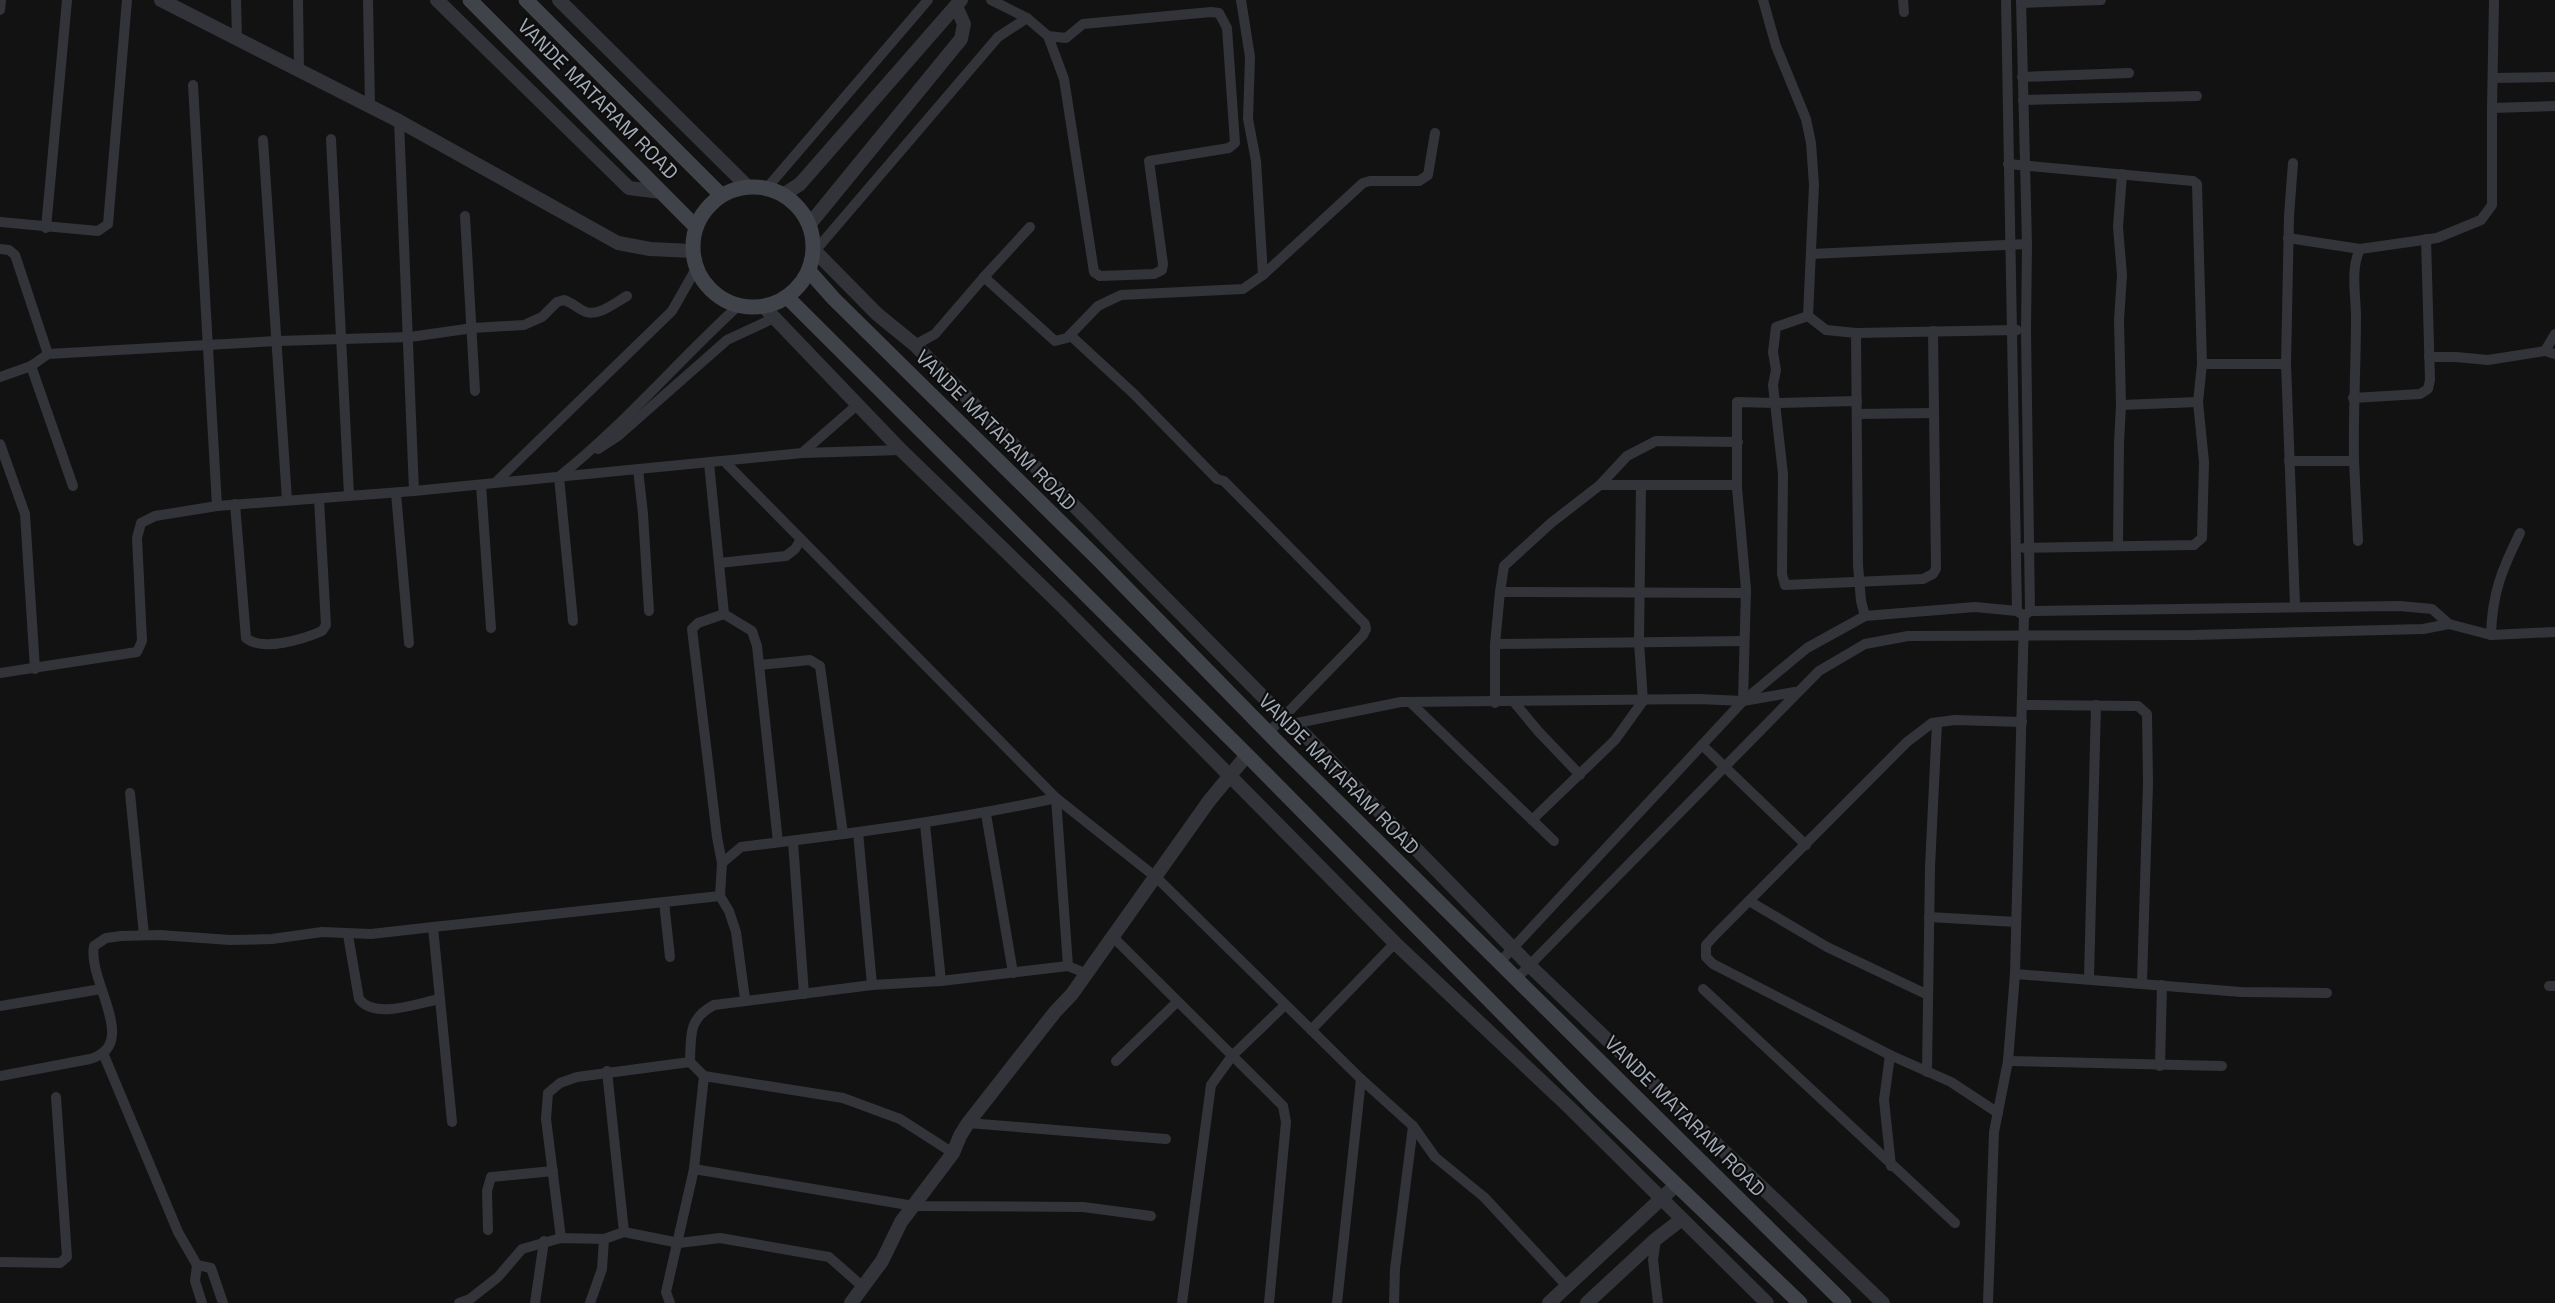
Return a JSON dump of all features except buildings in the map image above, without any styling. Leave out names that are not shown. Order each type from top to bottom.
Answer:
[{"type":"main road","name":"VANDE MATARAM ROAD","points":[[470,0],[696,227]]},
{"type":"main road","name":"VANDE MATARAM ROAD","points":[[526,0],[721,195]]},
{"type":"main road","points":[[748,186],[776,191],[792,200],[804,213],[809,225],[815,251],[809,271],[800,286],[769,312],[738,306],[715,295],[699,275],[692,251],[696,227],[706,209],[721,195],[748,186]]},
{"type":"main road","name":"VANDE MATARAM ROAD","points":[[809,271],[842,307],[1099,560],[1268,733],[1844,1303]]},
{"type":"main road","points":[[787,297],[1247,755],[1590,1102],[1800,1303]]},
{"type":"street","points":[[0,10],[1,0]]},
{"type":"street","points":[[46,228],[66,0]]},
{"type":"street","points":[[0,222],[98,231],[108,224],[127,0]]},
{"type":"street","points":[[160,0],[399,121],[618,243],[650,249],[692,251]]},
{"type":"street","points":[[237,0],[237,38]]},
{"type":"street","points":[[298,0],[299,70]]},
{"type":"street","points":[[368,0],[370,106]]},
{"type":"street","points":[[437,0],[629,188],[661,192]]},
{"type":"street","points":[[559,0],[748,186]]},
{"type":"street","points":[[766,189],[928,0]]},
{"type":"street","points":[[991,0],[1027,18],[1048,36],[1064,79],[1095,272],[1100,276],[1154,274],[1162,270],[1163,264],[1149,161],[1229,148],[1235,143],[1227,28],[1219,13],[1211,12],[1083,24],[1066,38],[1048,36]]},
{"type":"street","points":[[1241,0],[1250,57],[1248,119],[1256,161],[1263,275]]},
{"type":"street","points":[[1763,0],[1776,46],[1806,119],[1809,135],[1814,185],[1808,316]]},
{"type":"street","points":[[1904,0],[1904,12]]},
{"type":"street","points":[[1988,1303],[1995,1132],[2008,1061],[2015,974],[2025,635],[2015,548],[2006,0]]},
{"type":"street","points":[[2024,612],[2030,548],[2026,331],[2027,244],[2021,2],[2101,0]]},
{"type":"street","points":[[2288,238],[2360,249],[2437,238],[2481,220],[2492,205],[2493,0]]},
{"type":"street","points":[[783,195],[800,184],[958,3]]},
{"type":"street","points":[[809,225],[961,39],[964,24],[958,3]]},
{"type":"street","points":[[1027,18],[998,37],[815,251],[877,314],[915,345],[1288,721],[1305,735],[1530,966],[1883,1303]]},
{"type":"street","points":[[2022,76],[2128,73]]},
{"type":"street","points":[[2493,78],[2555,78]]},
{"type":"street","points":[[193,85],[217,506]]},
{"type":"street","points":[[2023,100],[2197,96]]},
{"type":"street","points":[[2492,108],[2555,106]]},
{"type":"street","points":[[399,121],[410,337],[414,491]]},
{"type":"street","points":[[984,277],[1055,341],[1070,335],[1098,306],[1121,295],[1244,289],[1263,275],[1363,183],[1424,179],[1428,175],[1435,133]]},
{"type":"street","points":[[263,140],[287,500]]},
{"type":"street","points":[[331,140],[349,495]]},
{"type":"street","points":[[2293,163],[2288,238],[2286,364],[2295,606]]},
{"type":"street","points":[[2008,164],[2024,164],[2051,170],[2193,181],[2197,184],[2202,364],[2198,402],[2204,462],[2202,538],[2194,545],[2015,548]]},
{"type":"street","points":[[2118,545],[2121,405],[2119,320],[2122,275],[2118,227],[2122,174]]},
{"type":"street","points":[[465,216],[475,391]]},
{"type":"street","points":[[915,345],[935,334],[1030,227]]},
{"type":"street","points":[[2353,398],[2420,394],[2428,389],[2426,239]]},
{"type":"street","points":[[1811,254],[2027,244]]},
{"type":"street","points":[[0,249],[9,250],[15,255],[48,354]]},
{"type":"street","points":[[2358,541],[2353,398],[2356,317],[2354,262],[2360,249]]},
{"type":"street","points":[[495,484],[672,310],[697,267]]},
{"type":"street","points":[[0,377],[32,366],[48,354],[277,341],[410,337],[473,328],[524,325],[542,317],[557,302],[564,300],[585,312],[592,313],[609,307],[627,296]]},
{"type":"street","points":[[559,477],[584,457],[692,348],[738,306]]},
{"type":"street","points":[[584,457],[618,436],[727,340],[769,312],[901,450],[1061,605],[1395,943],[1569,1107],[1767,1303]]},
{"type":"street","points":[[1808,316],[1826,330],[1856,333],[2011,329],[2026,331]]},
{"type":"street","points":[[1808,316],[1776,327],[1773,352],[1776,370],[1773,385],[1783,474],[1782,574],[1785,585],[1923,579],[1933,574],[1936,568],[1933,331]]},
{"type":"street","points":[[1856,333],[1859,580],[1865,616]]},
{"type":"street","points":[[2429,357],[2488,360],[2550,352],[2555,334]]},
{"type":"street","points":[[1070,335],[1134,394],[1217,479],[1224,481],[1365,624],[1366,629],[1363,635],[1288,721],[1268,733]]},
{"type":"street","points":[[2202,364],[2286,364]]},
{"type":"street","points":[[32,366],[73,486]]},
{"type":"street","points":[[1743,701],[1746,593],[1737,485],[1737,402],[1857,401]]},
{"type":"street","points":[[2121,405],[2198,402]]},
{"type":"street","points":[[802,453],[857,405]]},
{"type":"street","points":[[1857,414],[1934,413]]},
{"type":"street","points":[[1495,703],[1496,644],[1504,566],[1551,523],[1600,485],[1627,456],[1656,441],[1738,442]]},
{"type":"street","points":[[0,444],[25,513],[35,669]]},
{"type":"street","points":[[1,669],[35,669],[137,652],[142,641],[137,538],[141,523],[155,516],[235,504],[396,493],[802,453],[901,450]]},
{"type":"street","points":[[2289,461],[2355,461]]},
{"type":"street","points":[[724,462],[1056,798],[1156,878],[1361,1079],[1413,1126],[1435,1157],[1484,1197],[1566,1285]]},
{"type":"street","points":[[709,463],[724,614]]},
{"type":"street","points":[[638,469],[644,514],[649,611]]},
{"type":"street","points":[[559,477],[573,621]]},
{"type":"street","points":[[481,485],[491,628]]},
{"type":"street","points":[[1600,485],[1737,485]]},
{"type":"street","points":[[1532,820],[1615,740],[1643,701],[1640,642],[1641,485]]},
{"type":"street","points":[[396,493],[409,643]]},
{"type":"street","points":[[235,504],[246,638],[253,642],[285,643],[322,631],[326,625],[320,499]]},
{"type":"street","points":[[2492,635],[2493,597],[2507,559],[2520,533]]},
{"type":"street","points":[[718,563],[786,556],[795,549],[801,539]]},
{"type":"street","points":[[1500,592],[1746,593]]},
{"type":"street","points":[[1499,963],[1743,701],[1807,648],[1865,616],[1975,607],[2024,612],[2400,606],[2432,609],[2449,624]]},
{"type":"street","points":[[724,614],[752,631],[757,646],[778,842]]},
{"type":"street","points":[[724,614],[698,623],[692,629],[715,826],[722,863],[720,896],[729,911],[736,932],[745,999]]},
{"type":"street","points":[[1516,979],[1819,670],[1865,644],[1908,636],[2194,636],[2414,630],[2449,624],[2492,635],[2555,632]]},
{"type":"street","points":[[1496,644],[1568,645],[1744,641]]},
{"type":"street","points":[[759,665],[810,660],[820,666],[843,834]]},
{"type":"street","points":[[1288,721],[1410,702],[1495,703],[1699,699],[1743,701],[1797,692]]},
{"type":"street","points":[[1410,702],[1554,841]]},
{"type":"street","points":[[1514,702],[1580,776]]},
{"type":"street","points":[[2023,705],[2138,706],[2147,714],[2148,783],[2142,983]]},
{"type":"street","points":[[2089,978],[2096,705]]},
{"type":"street","points":[[1998,1113],[1951,1082],[1890,1055],[1713,964],[1706,957],[1706,945],[1907,742],[1932,723],[1955,720],[2022,722]]},
{"type":"street","points":[[1927,1071],[1929,917],[1937,723]]},
{"type":"street","points":[[1702,745],[1806,845]]},
{"type":"street","points":[[851,1303],[882,1261],[901,1222],[953,1153],[968,1124],[1055,1012],[1072,994],[1230,774],[1247,755]]},
{"type":"street","points":[[130,793],[144,935]]},
{"type":"street","points":[[722,863],[741,847],[925,824],[986,814],[1056,798]]},
{"type":"street","points":[[1056,798],[1068,966]]},
{"type":"street","points":[[986,814],[1013,973]]},
{"type":"street","points":[[925,824],[941,981]]},
{"type":"street","points":[[858,832],[872,985]]},
{"type":"street","points":[[793,842],[804,994]]},
{"type":"street","points":[[0,1076],[90,1059],[104,1053],[113,1039],[112,1031],[92,958],[94,946],[106,938],[144,935],[230,940],[272,939],[322,932],[348,935],[720,896]]},
{"type":"street","points":[[1749,901],[1827,947],[1928,995]]},
{"type":"street","points":[[664,902],[670,957]]},
{"type":"street","points":[[1929,917],[2016,922]]},
{"type":"street","points":[[433,927],[452,1122]]},
{"type":"street","points":[[348,935],[359,999],[363,1004],[372,1008],[387,1009],[440,999]]},
{"type":"street","points":[[1113,938],[1283,1106],[1286,1122],[1269,1303]]},
{"type":"street","points":[[1311,1030],[1395,943]]},
{"type":"street","points":[[953,1153],[900,1119],[843,1098],[704,1076],[690,1062],[691,1034],[696,1017],[714,1005],[745,999],[872,985],[941,981],[1068,966],[1085,974]]},
{"type":"street","points":[[2015,974],[2089,978],[2241,992],[2327,993]]},
{"type":"street","points":[[2160,1066],[2162,985]]},
{"type":"street","points":[[0,1006],[101,989]]},
{"type":"street","points":[[1703,990],[1955,1223]]},
{"type":"street","points":[[1116,1061],[1178,1002]]},
{"type":"street","points":[[1182,1303],[1211,1085],[1232,1056],[1285,1005]]},
{"type":"street","points":[[104,1053],[178,1232],[197,1265],[195,1281],[202,1303]]},
{"type":"street","points":[[1890,1055],[1884,1100],[1891,1166]]},
{"type":"street","points":[[2008,1061],[2222,1066]]},
{"type":"street","points":[[561,1238],[546,1119],[548,1093],[560,1083],[577,1077],[607,1071],[690,1062]]},
{"type":"street","points":[[607,1071],[624,1232]]},
{"type":"street","points":[[670,1303],[666,1292],[694,1169],[704,1076]]},
{"type":"street","points":[[1337,1303],[1361,1079]]},
{"type":"street","points":[[0,1262],[60,1263],[67,1257],[56,1097]]},
{"type":"street","points":[[968,1124],[1166,1139]]},
{"type":"street","points":[[1394,1303],[1395,1269],[1413,1126]]},
{"type":"street","points":[[694,1169],[914,1206],[1083,1207],[1151,1216]]},
{"type":"street","points":[[488,1230],[487,1191],[491,1177],[553,1171]]},
{"type":"street","points":[[1549,1303],[1676,1185]]},
{"type":"street","points":[[1587,1303],[1656,1239],[1682,1219]]},
{"type":"street","points":[[459,1303],[470,1299],[498,1277],[522,1249],[561,1238],[604,1239],[624,1232],[679,1243],[720,1238],[830,1257],[863,1287]]},
{"type":"street","points":[[590,1303],[603,1269],[604,1239]]},
{"type":"street","points":[[1656,1239],[1653,1260],[1658,1303]]},
{"type":"street","points":[[535,1303],[544,1241]]},
{"type":"street","points":[[197,1265],[211,1268],[223,1303]]}]
